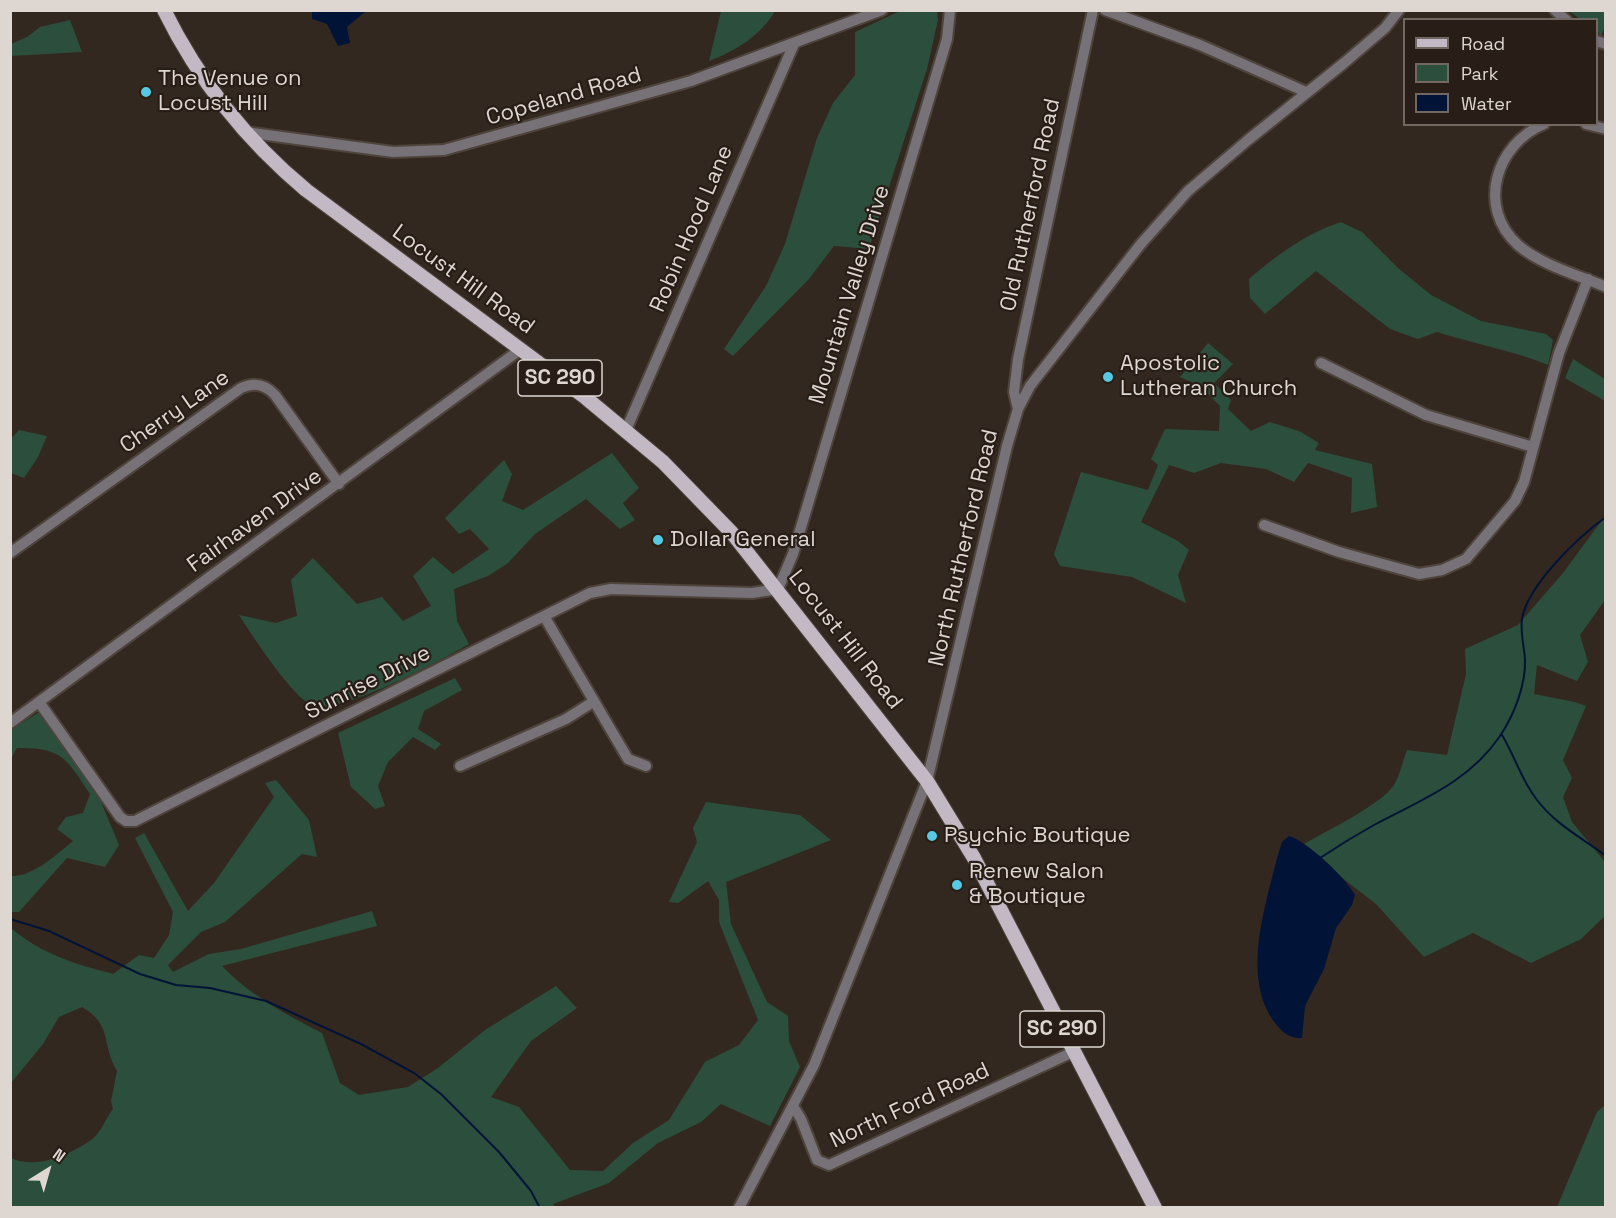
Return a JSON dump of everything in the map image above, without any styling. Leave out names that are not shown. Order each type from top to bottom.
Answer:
[{"type":"main road","name":"Locust Hill Road","points":[[164,10],[206,86],[272,161],[306,190],[626,430],[701,500],[778,589],[927,781],[974,858],[1155,1208]]},
{"type":"street","name":"Copeland Road","points":[[245,132],[393,152],[444,150],[691,81],[882,10]]},
{"type":"street","name":"Mountain Valley Drive","points":[[778,589],[793,554],[947,39],[950,10]]},
{"type":"street","name":"Old Rutherford Road","points":[[1018,409],[1014,392],[1018,359],[1093,10]]},
{"type":"street","points":[[1105,10],[1200,45],[1306,92]]},
{"type":"street","name":"North Rutherford Road","points":[[739,1208],[793,1107],[833,1021],[927,781],[1018,409],[1042,369],[1167,213],[1211,170],[1385,27],[1399,10]]},
{"type":"street","name":"Robin Hood Lane","points":[[626,430],[794,44]]},
{"type":"street","points":[[1541,126],[1516,142],[1503,159],[1496,181],[1499,216],[1510,236],[1526,251],[1605,286]]},
{"type":"street","points":[[1264,525],[1339,552],[1419,574],[1442,570],[1466,560],[1515,501],[1524,482],[1559,353],[1588,279]]},
{"type":"street","name":"Fairhaven Drive","points":[[12,717],[39,702],[521,349]]},
{"type":"street","points":[[1321,363],[1426,415],[1533,447]]},
{"type":"street","name":"Cherry Lane","points":[[10,553],[249,384],[265,386],[275,395],[339,484]]},
{"type":"street","name":"Sunrise Drive","points":[[39,702],[120,817],[126,821],[135,821],[600,590],[752,593],[778,589]]},
{"type":"street","points":[[544,616],[628,759],[645,766]]},
{"type":"street","points":[[460,766],[566,719],[593,702]]},
{"type":"street","name":"North Ford Road","points":[[793,1107],[801,1119],[817,1160],[829,1165],[1073,1052]]},
{"type":"green space","points":[[721,10],[775,11],[755,35],[729,52],[709,61]]},
{"type":"green space","points":[[900,11],[937,11],[938,20],[927,69],[869,249],[834,246],[809,279],[733,356],[724,349],[766,286],[785,244],[817,138],[833,103],[855,75],[855,32]]},
{"type":"green space","points":[[1569,11],[1605,11],[1605,27],[1601,36],[1598,33],[1598,18],[1579,18]]},
{"type":"green space","points":[[70,20],[82,52],[11,56],[11,44],[27,37],[40,27]]},
{"type":"green space","points":[[1341,222],[1362,232],[1398,268],[1431,295],[1481,321],[1546,334],[1553,340],[1548,365],[1521,355],[1437,332],[1418,339],[1390,329],[1316,271],[1265,314],[1250,298],[1249,279],[1292,246],[1316,232]]},
{"type":"green space","points":[[1208,343],[1233,364],[1214,383],[1231,400],[1228,409],[1251,431],[1270,422],[1299,431],[1319,443],[1315,450],[1372,464],[1377,507],[1351,513],[1352,478],[1308,463],[1294,482],[1266,469],[1221,463],[1194,473],[1169,465],[1141,522],[1178,541],[1189,550],[1178,575],[1186,603],[1132,577],[1060,566],[1054,554],[1081,472],[1148,490],[1158,465],[1151,459],[1165,429],[1219,431],[1220,406],[1200,386],[1180,377]]},
{"type":"green space","points":[[1573,359],[1605,379],[1605,401],[1565,378]]},
{"type":"green space","points":[[19,430],[47,436],[38,457],[24,478],[11,473],[11,439]]},
{"type":"green space","points":[[612,453],[639,488],[623,503],[635,520],[620,529],[586,499],[535,534],[508,563],[488,576],[454,589],[457,621],[469,644],[391,685],[344,702],[325,706],[312,705],[304,700],[284,678],[239,615],[276,623],[297,616],[291,580],[313,558],[357,604],[382,597],[403,621],[431,606],[413,576],[433,557],[453,574],[489,549],[470,529],[459,534],[445,518],[504,460],[512,474],[502,501],[523,510]]},
{"type":"green space","points":[[1605,516],[1605,600],[1580,635],[1588,662],[1577,681],[1537,665],[1534,694],[1586,706],[1563,760],[1572,778],[1563,797],[1572,822],[1605,862],[1605,916],[1581,939],[1531,963],[1473,933],[1424,957],[1376,904],[1301,846],[1365,810],[1387,793],[1396,781],[1407,750],[1447,755],[1466,674],[1465,649],[1518,625],[1563,573]]},
{"type":"green space","points":[[455,678],[462,690],[424,711],[418,729],[441,744],[435,750],[413,737],[388,762],[378,786],[385,806],[375,809],[351,787],[338,733]]},
{"type":"green space","points":[[41,711],[99,797],[119,845],[105,867],[67,858],[19,912],[11,912],[11,876],[36,869],[73,841],[57,829],[66,817],[83,813],[90,794],[69,764],[54,753],[32,748],[17,748],[11,759],[11,730]]},
{"type":"green space","points":[[276,780],[309,820],[317,857],[302,854],[225,922],[201,932],[168,965],[173,972],[209,954],[241,949],[372,911],[377,926],[222,966],[257,995],[322,1033],[340,1083],[359,1095],[408,1087],[438,1068],[485,1030],[556,986],[577,1008],[531,1041],[491,1097],[519,1107],[570,1170],[603,1171],[633,1143],[669,1120],[705,1062],[739,1045],[758,1020],[719,922],[719,900],[708,881],[678,903],[669,902],[697,842],[693,828],[706,802],[800,815],[831,840],[726,882],[731,924],[767,1002],[788,1016],[789,1041],[800,1067],[770,1126],[721,1104],[701,1122],[658,1143],[609,1183],[553,1204],[555,1207],[11,1207],[11,1158],[41,1162],[73,1151],[91,1140],[113,1109],[111,1101],[117,1071],[102,1028],[92,1014],[82,1007],[59,1017],[43,1044],[11,1083],[11,928],[46,951],[72,962],[113,974],[139,955],[154,958],[169,935],[173,912],[135,838],[144,833],[188,911],[214,883],[274,797],[265,783]]},
{"type":"green space","points":[[1605,1105],[1605,1207],[1557,1207],[1597,1112]]},
{"type":"water","points":[[312,10],[366,11],[347,27],[350,43],[338,46],[327,24],[312,19]]},
{"type":"water","points":[[1289,836],[1306,845],[1325,861],[1355,895],[1352,905],[1336,928],[1324,969],[1305,1006],[1302,1038],[1287,1034],[1275,1023],[1265,1005],[1259,985],[1259,942],[1262,920],[1282,842]]},
{"type":"waterway","points":[[1320,858],[1459,778],[1488,752],[1510,719],[1521,689],[1525,669],[1522,618],[1526,605],[1544,576],[1556,562],[1582,536],[1606,517]]},
{"type":"waterway","points":[[1502,735],[1531,792],[1544,809],[1560,824],[1606,856]]},
{"type":"waterway","points":[[10,919],[49,931],[140,974],[176,985],[210,988],[266,1001],[361,1044],[414,1073],[441,1094],[499,1152],[531,1191],[540,1208]]},
{"type":"place","name":"The Venue on Locust Hill","points":[[146,92]]},
{"type":"place","name":"Apostolic Lutheran Church","points":[[1108,377]]},
{"type":"place","name":"Dollar General","points":[[658,540]]},
{"type":"place","name":"Psychic Boutique","points":[[932,836]]},
{"type":"place","name":"Renew Salon & Boutique","points":[[957,885]]}]
